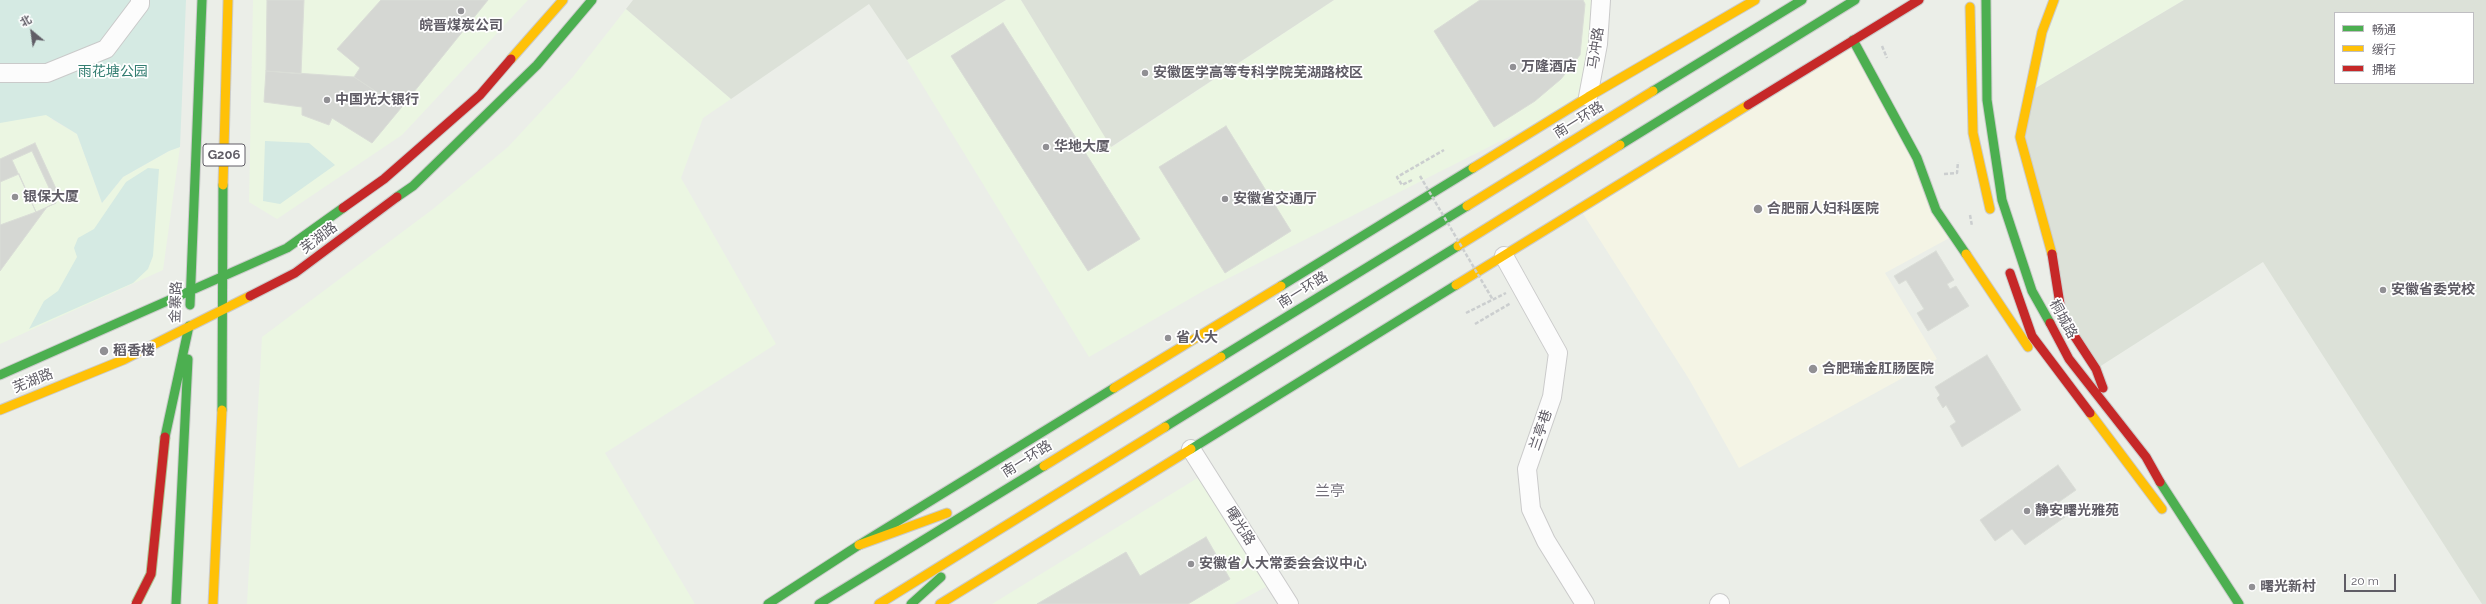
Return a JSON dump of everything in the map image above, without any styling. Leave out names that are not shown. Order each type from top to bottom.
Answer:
[{"type":"main road","name":"金寨路","points":[[176,604],[191,292],[202,0]]},
{"type":"main road","name":"G206","points":[[223,309],[222,277],[228,0]]},
{"type":"main road","name":"芜湖路","points":[[0,375],[191,292],[287,248],[384,179],[480,95],[563,0]]},
{"type":"main road","name":"芜湖路","points":[[0,410],[123,360],[295,273],[413,186],[537,65],[592,0]]},
{"type":"main road","points":[[768,604],[859,545],[1588,97],[1755,0]]},
{"type":"main road","name":"南一环路","points":[[819,604],[1802,0]]},
{"type":"main road","points":[[879,604],[1854,0]]},
{"type":"main road","points":[[940,604],[1919,0]]},
{"type":"main road","name":"桐城路","points":[[1986,0],[1987,100],[2002,200],[2032,291],[2069,359],[2146,457],[2177,510],[2239,604]]},
{"type":"main road","points":[[2054,0],[2042,32],[2020,136],[2052,255],[2062,317],[2096,369],[2115,417]]},
{"type":"main road","points":[[1970,7],[1973,133],[1992,219]]},
{"type":"main road","points":[[1853,40],[1917,158],[1936,210],[2029,349],[2055,366]]},
{"type":"main road","points":[[2007,262],[2032,336],[2166,516]]},
{"type":"main road","points":[[213,604],[223,382],[223,309]]},
{"type":"main road","points":[[136,604],[151,574],[166,438],[189,326]]},
{"type":"main road","points":[[859,545],[993,496]]},
{"type":"main road","points":[[911,604],[982,540]]},
{"type":"street","points":[[0,74],[47,73],[106,49],[140,4],[140,0]]},
{"type":"street","name":"马冲路","points":[[1588,97],[1598,44],[1601,0]]},
{"type":"street","name":"兰亭巷","points":[[1504,256],[1558,353],[1552,397],[1527,469],[1532,509],[1546,541],[1585,604]]},
{"type":"street","name":"曙光路","points":[[1191,449],[1289,604]]},
{"type":"path","points":[[1874,27],[1889,64]]},
{"type":"path","points":[[1444,150],[1397,177],[1402,185],[1420,176],[1493,300]]},
{"type":"path","points":[[1936,175],[1957,173],[1959,158]]},
{"type":"path","points":[[1466,314],[1511,291]]},
{"type":"path","points":[[1475,324],[1516,299]]},
{"type":"shaded area","name":"银保大厦","points":[[0,0],[186,0],[51,119],[77,134],[102,203],[123,177],[169,151],[180,147],[163,270],[0,344]]},
{"type":"shaded area","points":[[253,0],[528,0],[402,135],[277,219],[249,202]]},
{"type":"shaded area","points":[[633,0],[1006,0],[907,60],[869,4],[731,99],[626,9]]},
{"type":"shaded area","points":[[1006,0],[1021,0],[1112,147],[1334,0],[1601,0],[1588,97],[1205,290],[1089,357],[907,60]]},
{"type":"shaded area","name":"安徽医学高等专科学院芜湖路校区","points":[[1021,0],[1334,0],[1111,147]]},
{"type":"shaded area","points":[[2054,0],[2184,0],[2029,92]]},
{"type":"shaded area","name":"安徽省委党校","points":[[2184,0],[2486,0],[2486,604],[2482,604],[2263,262],[2096,369],[2062,317],[2020,137],[2029,92]]},
{"type":"shaded area","points":[[626,9],[731,99],[703,118],[681,178],[776,344],[605,453],[695,604],[247,604],[262,337],[433,209],[508,147],[572,78]]},
{"type":"shaded area","name":"合肥丽人妇科医院","points":[[1853,40],[1953,236],[1885,273],[1937,359],[1739,468],[1689,379],[1580,209]]},
{"type":"shaded area","points":[[1204,474],[1275,582],[1234,604],[992,604]]},
{"type":"green space","name":"雨花塘公园","points":[[0,0],[186,0],[180,147],[169,151],[123,177],[102,203],[77,134],[46,115],[0,123]]},
{"type":"green space","points":[[265,141],[309,143],[335,165],[280,204],[263,201]]},
{"type":"green space","points":[[148,168],[159,169],[153,256],[148,269],[133,283],[29,329],[44,301],[58,291],[77,257],[74,248],[78,238],[94,229],[126,182]]},
{"type":"building","points":[[267,0],[304,0],[301,74],[266,71]]},
{"type":"building","points":[[381,0],[488,0],[401,108],[354,77],[360,68],[337,49]]},
{"type":"building","name":"万隆酒店","points":[[1480,0],[1583,0],[1585,4],[1580,55],[1561,79],[1535,101],[1494,127],[1434,31]]},
{"type":"building","name":"华地大厦","points":[[1003,23],[1140,239],[1088,271],[951,56]]},
{"type":"building","points":[[266,71],[354,77],[401,108],[372,143],[332,118],[329,125],[302,115],[302,107],[264,102]]},
{"type":"building","name":"安徽省交通厅","points":[[1226,126],[1291,231],[1225,273],[1159,167]]},
{"type":"building","points":[[35,143],[58,193],[52,195],[56,203],[47,207],[0,271],[0,159]]},
{"type":"building","points":[[32,151],[56,203],[36,212],[12,160]]},
{"type":"building","name":"银保大厦","points":[[19,174],[36,212],[0,225],[0,182]]},
{"type":"building","points":[[1936,251],[1954,280],[1947,284],[1950,289],[1956,286],[1969,306],[1928,331],[1917,313],[1924,309],[1906,280],[1899,284],[1894,276]]},
{"type":"building","points":[[1987,355],[2021,410],[1962,447],[1950,426],[1956,422],[1946,405],[1943,408],[1937,398],[1940,395],[1935,387]]},
{"type":"building","name":"静安曙光雅苑","points":[[2058,465],[2076,490],[2056,504],[2065,517],[2025,545],[2012,529],[1995,541],[1980,520]]},
{"type":"building","name":"安徽省人大常委会会议中心","points":[[1206,537],[1230,579],[1188,604],[1037,604],[1126,552],[1140,576]]},
{"type":"traffic: fast","points":[[190,305],[202,0]]},
{"type":"traffic: fast","points":[[397,197],[413,186],[537,65],[592,0]]},
{"type":"traffic: fast","points":[[1653,91],[1802,0]]},
{"type":"traffic: fast","points":[[1620,145],[1855,0]]},
{"type":"traffic: fast","points":[[1986,0],[1987,100],[2002,200],[2032,291],[2050,323]]},
{"type":"traffic: fast","points":[[1853,40],[1917,158],[1936,210],[1966,254]]},
{"type":"traffic: fast","points":[[1281,286],[1473,168]]},
{"type":"traffic: fast","points":[[222,410],[223,185]]},
{"type":"traffic: fast","points":[[1221,357],[1467,206]]},
{"type":"traffic: fast","points":[[0,375],[287,248],[343,208]]},
{"type":"traffic: fast","points":[[1165,427],[1458,246]]},
{"type":"traffic: fast","points":[[1191,449],[1456,285]]},
{"type":"traffic: fast","points":[[165,437],[189,326]]},
{"type":"traffic: fast","points":[[176,604],[188,359]]},
{"type":"traffic: fast","points":[[768,604],[859,545],[1114,388]]},
{"type":"traffic: fast","points":[[819,604],[1044,466]]},
{"type":"traffic: fast","points":[[2160,482],[2239,604]]},
{"type":"traffic: fast","points":[[911,604],[941,577]]},
{"type":"traffic: slow","points":[[223,185],[228,0]]},
{"type":"traffic: slow","points":[[511,59],[563,0]]},
{"type":"traffic: slow","points":[[1473,168],[1588,97],[1755,0]]},
{"type":"traffic: slow","points":[[2052,254],[2020,137],[2042,32],[2054,0]]},
{"type":"traffic: slow","points":[[1970,7],[1973,133],[1990,209]]},
{"type":"traffic: slow","points":[[1467,206],[1653,91]]},
{"type":"traffic: slow","points":[[1456,285],[1748,105]]},
{"type":"traffic: slow","points":[[1458,246],[1620,145]]},
{"type":"traffic: slow","points":[[1966,254],[2028,347]]},
{"type":"traffic: slow","points":[[1114,388],[1281,286]]},
{"type":"traffic: slow","points":[[0,410],[123,360],[250,296]]},
{"type":"traffic: slow","points":[[1044,466],[1221,357]]},
{"type":"traffic: slow","points":[[213,604],[222,410]]},
{"type":"traffic: slow","points":[[2090,413],[2162,509]]},
{"type":"traffic: slow","points":[[879,604],[1165,427]]},
{"type":"traffic: slow","points":[[940,604],[1191,449]]},
{"type":"traffic: slow","points":[[859,545],[947,513]]},
{"type":"traffic: jam","points":[[1748,105],[1919,0]]},
{"type":"traffic: jam","points":[[343,208],[384,179],[480,95],[511,59]]},
{"type":"traffic: jam","points":[[250,296],[295,273],[397,197]]},
{"type":"traffic: jam","points":[[2052,254],[2062,317],[2096,369],[2103,388]]},
{"type":"traffic: jam","points":[[2010,273],[2032,336],[2090,413]]},
{"type":"traffic: jam","points":[[2050,323],[2069,359],[2146,457],[2160,482]]},
{"type":"traffic: jam","points":[[136,604],[151,574],[165,437]]},
{"type":"place","name":"皖晋煤炭公司","points":[[461,11]]},
{"type":"place","name":"万隆酒店","points":[[1513,67]]},
{"type":"place","name":"安徽医学高等专科学院芜湖路校区","points":[[1145,73]]},
{"type":"place","name":"中国光大银行","points":[[327,100]]},
{"type":"place","name":"华地大厦","points":[[1046,147]]},
{"type":"place","name":"银保大厦","points":[[15,197]]},
{"type":"place","name":"安徽省交通厅","points":[[1225,199]]},
{"type":"place","name":"合肥丽人妇科医院","points":[[1758,209]]},
{"type":"place","name":"安徽省委党校","points":[[2383,290]]},
{"type":"place","name":"省人大","points":[[1168,338]]},
{"type":"place","name":"稻香楼","points":[[104,351]]},
{"type":"place","name":"合肥瑞金肛肠医院","points":[[1813,369]]},
{"type":"place","name":"静安曙光雅苑","points":[[2027,511]]},
{"type":"place","name":"安徽省人大常委会会议中心","points":[[1191,564]]},
{"type":"place","name":"曙光新村","points":[[2252,587]]},
{"type":"district","name":"兰亭","points":[[1330,491]]}]
